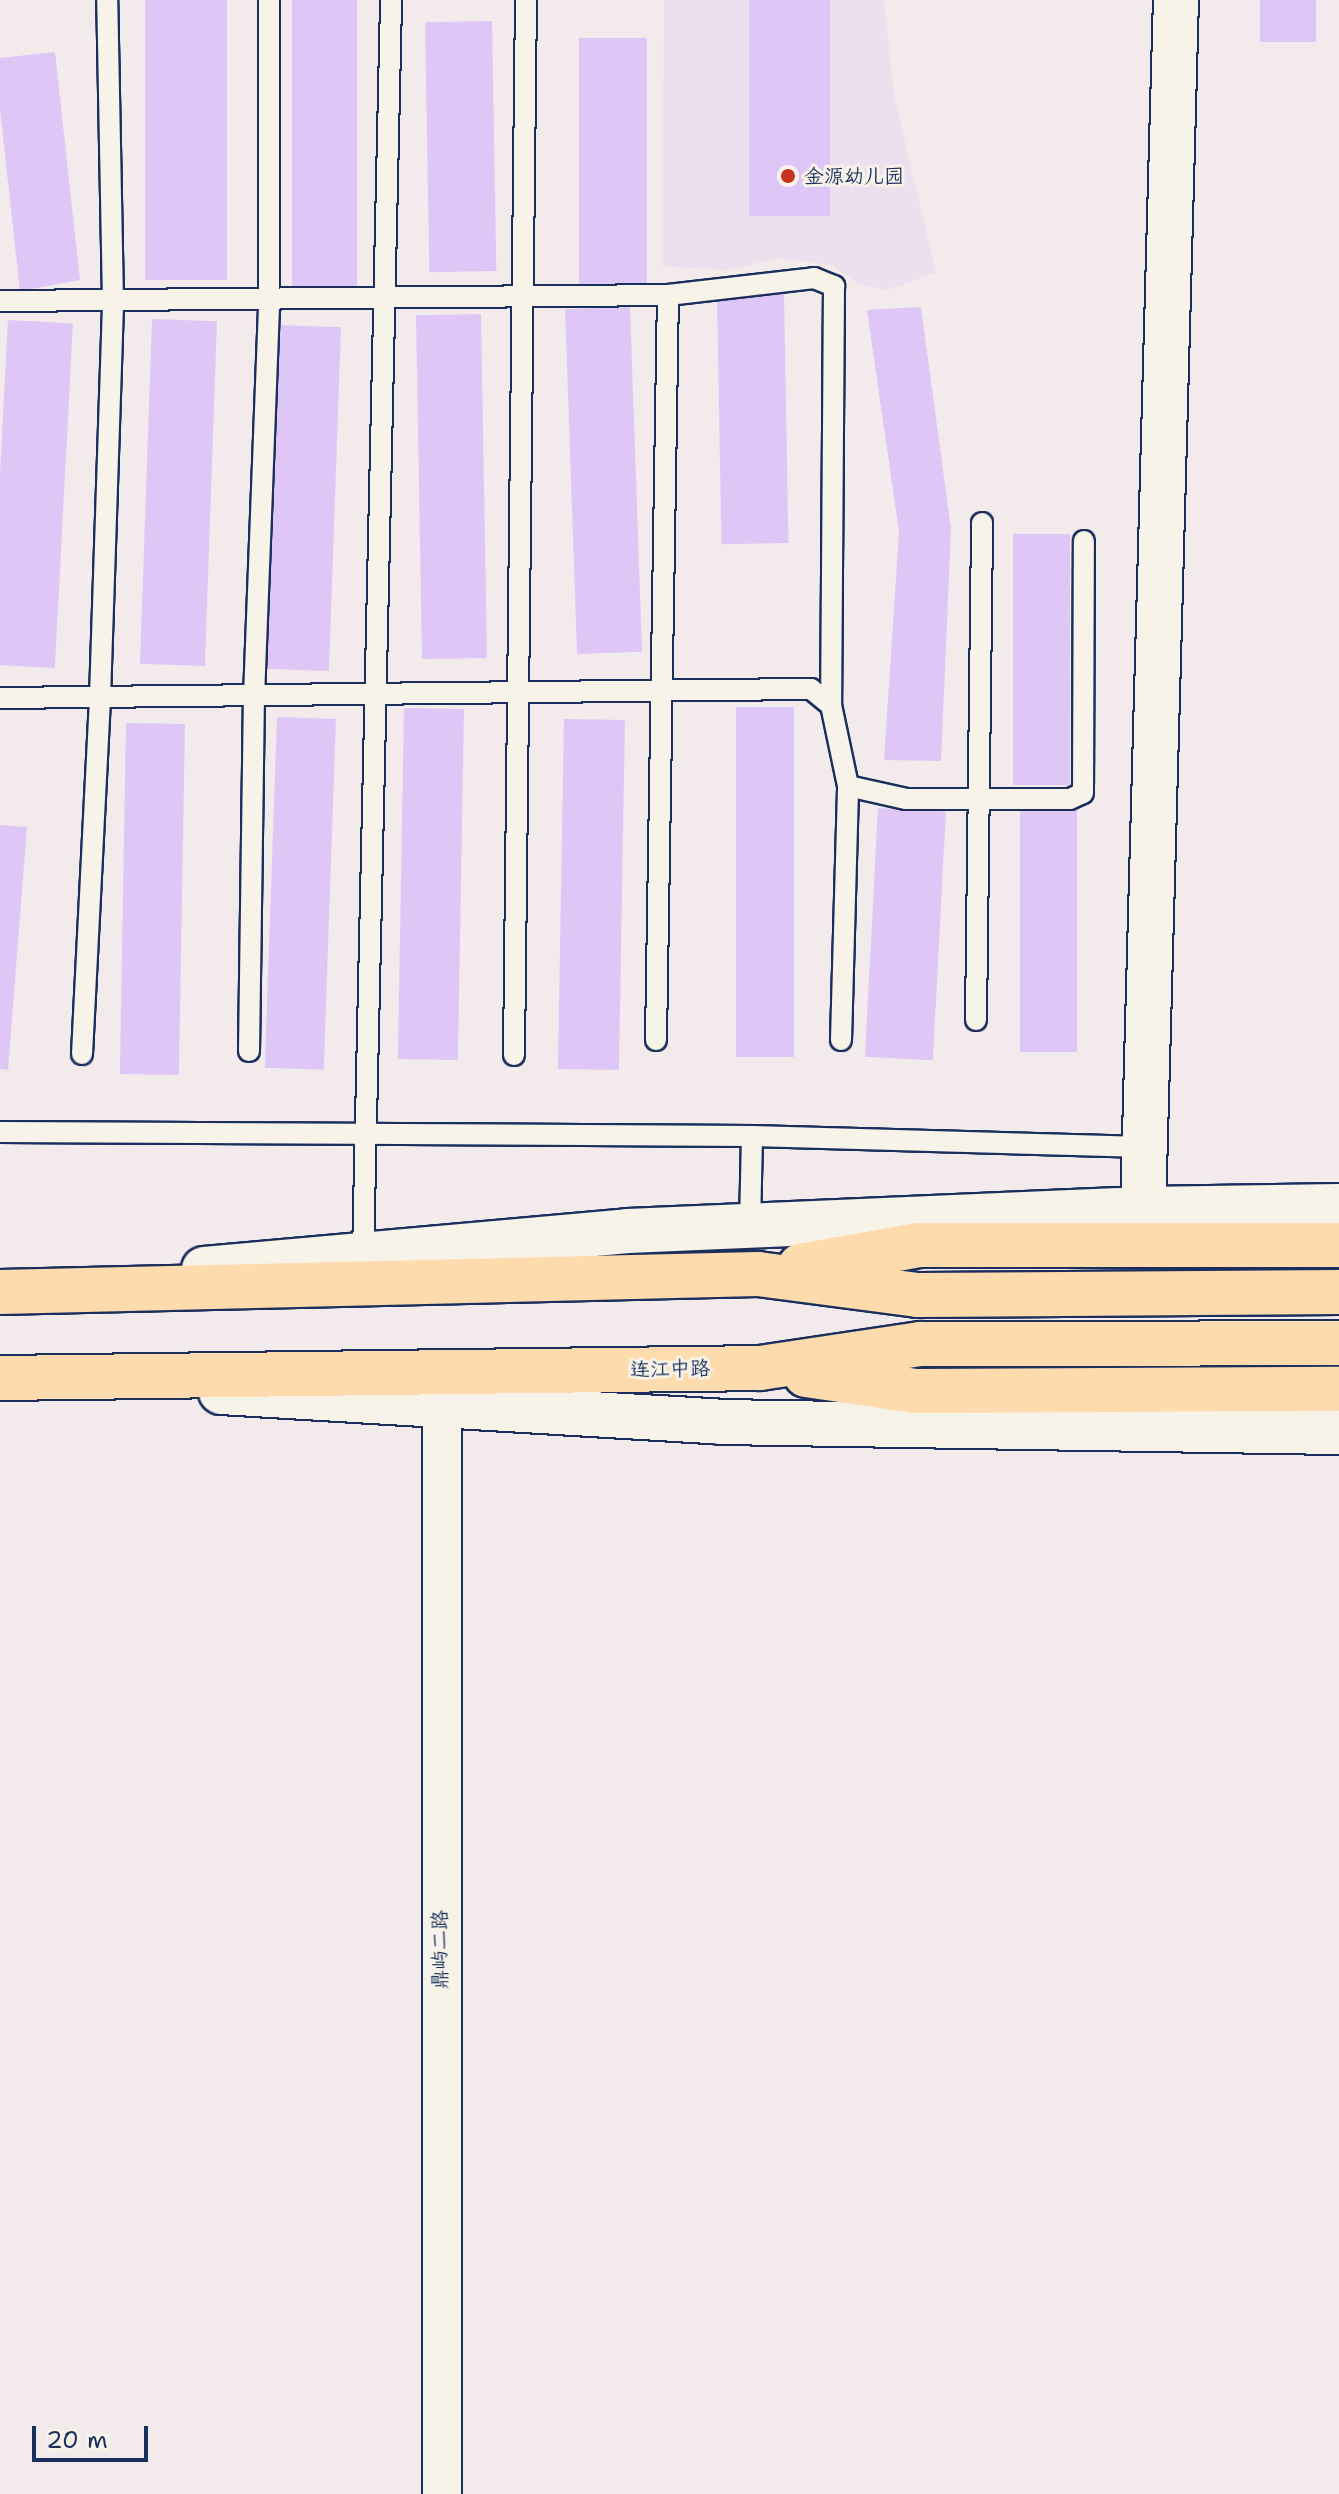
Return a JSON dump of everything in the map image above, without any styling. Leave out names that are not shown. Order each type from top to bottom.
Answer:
[{"type":"highway","points":[[758,1274],[919,1245],[1339,1245]]},
{"type":"highway","points":[[2,1292],[758,1274],[918,1295],[1339,1292]]},
{"type":"highway","name":"连江中路","points":[[6,1378],[760,1368],[920,1344],[1339,1343]]},
{"type":"highway","points":[[760,1368],[916,1391],[1339,1389]]},
{"type":"main road","points":[[1143,1209],[1176,0]]},
{"type":"main road","points":[[2,1292],[628,1231],[1143,1209],[1339,1206]]},
{"type":"main road","points":[[6,1378],[720,1422],[1339,1432]]},
{"type":"street","name":"鼎屿二路","points":[[442,1407],[442,2494]]},
{"type":"lane","points":[[82,1054],[100,697],[113,301],[107,0]]},
{"type":"lane","points":[[249,1051],[254,697],[269,300],[269,0]]},
{"type":"lane","points":[[363,1255],[391,0]]},
{"type":"lane","points":[[514,1055],[526,0]]},
{"type":"lane","points":[[0,301],[668,295],[814,278],[834,286],[831,705],[848,786],[841,1040]]},
{"type":"lane","points":[[656,1040],[668,295]]},
{"type":"lane","points":[[976,1020],[982,523]]},
{"type":"lane","points":[[848,786],[906,799],[1070,799],[1083,793],[1084,541]]},
{"type":"lane","points":[[0,698],[811,689],[831,705]]},
{"type":"lane","points":[[0,1132],[752,1136],[1145,1147]]},
{"type":"lane","points":[[750,1225],[752,1136]]},
{"type":"shaded area","name":"金源幼儿园","points":[[664,0],[884,0],[894,95],[936,273],[887,290],[858,284],[832,265],[779,258],[727,270],[662,266]]},
{"type":"building","points":[[145,0],[227,0],[227,280],[145,280]]},
{"type":"building","points":[[292,0],[357,0],[357,287],[292,287]]},
{"type":"building","points":[[749,0],[830,0],[830,216],[749,216]]},
{"type":"building","points":[[1260,0],[1316,0],[1316,42],[1260,42]]},
{"type":"building","points":[[492,21],[496,271],[429,272],[425,22]]},
{"type":"building","points":[[579,38],[647,38],[647,289],[579,289]]},
{"type":"building","points":[[55,52],[80,280],[20,291],[0,109],[0,58]]},
{"type":"building","points":[[784,292],[788,543],[721,544],[717,293]]},
{"type":"building","points":[[630,307],[642,652],[577,654],[565,309]]},
{"type":"building","points":[[921,307],[951,529],[941,761],[884,760],[899,532],[867,310]]},
{"type":"building","points":[[481,314],[487,658],[422,659],[416,315]]},
{"type":"building","points":[[152,319],[217,321],[205,666],[140,664]]},
{"type":"building","points":[[8,320],[73,323],[55,668],[0,665],[0,473]]},
{"type":"building","points":[[275,325],[341,327],[329,671],[263,669]]},
{"type":"building","points":[[1013,534],[1070,534],[1070,785],[1013,785]]},
{"type":"building","points":[[736,707],[794,707],[794,1057],[736,1057]]},
{"type":"building","points":[[404,708],[464,709],[458,1060],[398,1059]]},
{"type":"building","points":[[277,717],[336,719],[324,1070],[265,1068]]},
{"type":"building","points":[[564,719],[625,720],[619,1070],[558,1069]]},
{"type":"building","points":[[126,723],[185,724],[179,1075],[120,1074]]},
{"type":"building","points":[[878,808],[946,812],[933,1060],[865,1057]]},
{"type":"building","points":[[1020,810],[1077,810],[1077,1052],[1020,1052]]},
{"type":"building","points":[[0,825],[27,827],[8,1070],[0,1069]]},
{"type":"place","name":"金源幼儿园","points":[[788,176]]}]
